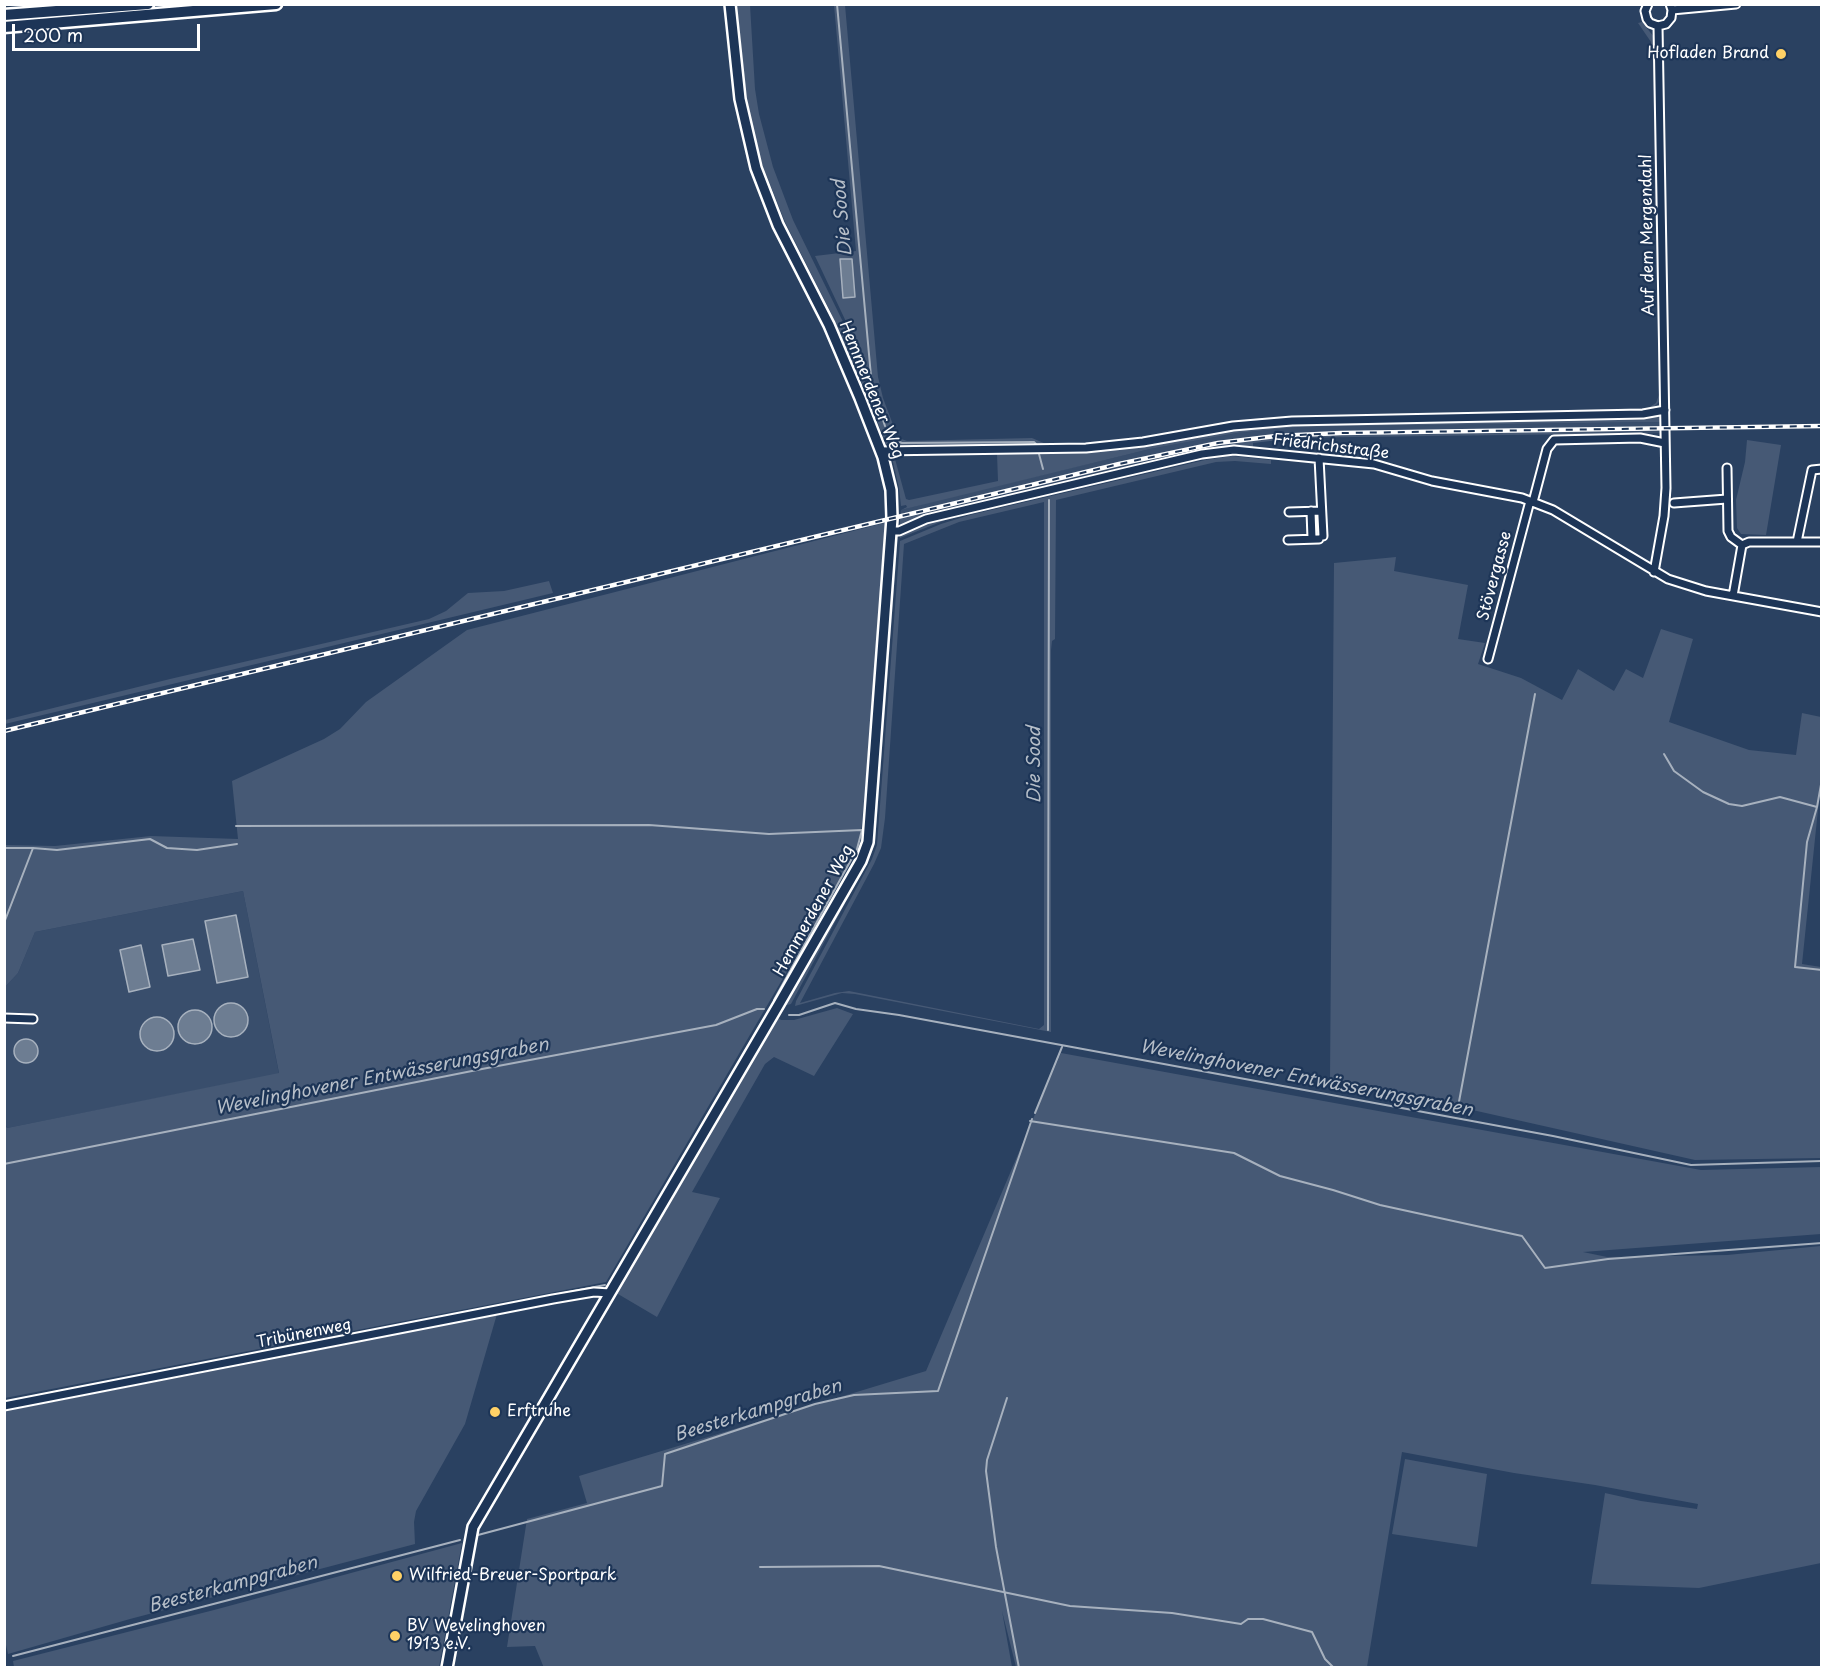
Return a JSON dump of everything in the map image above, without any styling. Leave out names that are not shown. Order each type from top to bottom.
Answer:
[{"type":"highway","points":[[4,15],[148,4]]},
{"type":"highway","points":[[4,27],[276,4]]},
{"type":"main road","name":"Hemmerdener Weg","points":[[447,1668],[472,1531],[864,855],[868,836],[892,493],[881,451],[831,331],[778,225],[756,168],[740,99],[730,4]]},
{"type":"street","points":[[1648,4],[1645,11],[1647,19],[1658,26],[1669,21],[1671,7],[1736,4]]},
{"type":"street","name":"Auf dem Mergendahl","points":[[1654,572],[1665,506],[1658,26]]},
{"type":"street","points":[[881,451],[1094,447],[1143,442],[1241,425],[1292,421],[1643,414],[1665,410]]},
{"type":"street","points":[[1532,501],[1546,449],[1554,440],[1640,438],[1665,443]]},
{"type":"street","name":"Friedrichstraße","points":[[891,531],[899,531],[926,519],[1207,453],[1229,450],[1268,453],[1380,465],[1432,481],[1532,501],[1553,510],[1654,572],[1686,586],[1821,612]]},
{"type":"street","points":[[1318,538],[1321,511],[1319,458]]},
{"type":"street","points":[[1727,468],[1728,532],[1742,545]]},
{"type":"street","points":[[1797,542],[1812,470],[1821,470]]},
{"type":"street","points":[[1674,503],[1726,500]]},
{"type":"street","name":"Stövergasse","points":[[1488,659],[1532,501]]},
{"type":"street","points":[[1311,511],[1318,538]]},
{"type":"street","points":[[1289,512],[1321,511]]},
{"type":"street","points":[[1288,540],[1318,538]]},
{"type":"street","points":[[1742,545],[1749,542],[1821,542]]},
{"type":"street","points":[[1733,596],[1742,545]]},
{"type":"street","points":[[4,1018],[33,1019]]},
{"type":"street","name":"Tribünenweg","points":[[4,1406],[553,1299],[594,1292],[610,1293]]},
{"type":"shaded area","points":[[737,5],[750,5],[755,89],[773,167],[793,220],[847,330],[861,353],[860,362],[853,366],[830,311],[785,222],[762,164],[752,128],[745,85]]},
{"type":"shaded area","points":[[834,5],[845,5],[878,377],[895,430],[892,435],[896,437],[907,441],[1032,438],[1046,444],[1071,444],[1134,439],[1220,423],[1262,418],[1648,408],[1656,403],[1659,395],[1653,61],[1651,42],[1638,23],[1642,22],[1654,37],[1661,400],[1652,409],[1639,412],[1262,419],[1134,440],[1085,445],[886,444],[864,387],[854,368],[862,363],[863,354],[815,256],[856,251]]},
{"type":"shaded area","points":[[840,259],[852,259],[855,297],[843,298]]},
{"type":"shaded area","points":[[1656,416],[1661,418],[1661,422],[1300,427],[1237,433],[1150,449],[901,510],[907,507],[906,505],[901,506],[892,458],[896,455],[910,453],[1035,452],[1038,454],[1096,451],[1269,425]],"holes":[[[904,454],[997,454],[998,481],[909,500],[906,499],[895,459]]]},
{"type":"shaded area","points":[[1662,422],[1662,433],[1368,434],[1258,440],[1189,451],[900,519],[901,510],[942,499],[1150,449],[1237,433],[1300,427]]},
{"type":"shaded area","points":[[1662,433],[1280,438],[1253,443],[1253,448],[1231,447],[1211,450],[926,516],[900,527],[900,519],[1218,446],[1258,440],[1279,438],[1308,436]]},
{"type":"shaded area","points":[[1747,440],[1781,445],[1766,535],[1741,534],[1737,528],[1736,500],[1745,462]]},
{"type":"shaded area","points":[[1225,453],[1271,457],[1232,454],[1205,458],[953,517],[900,538],[900,534],[924,523]]},
{"type":"shaded area","points":[[1232,456],[1271,460],[1271,464],[1216,462],[1056,500],[1055,639],[1052,641],[1051,650],[1051,1032],[855,994],[842,993],[795,1006],[872,859],[877,845],[900,541],[970,515],[1205,460]],"holes":[[[1044,502],[1044,1025],[1039,1029],[849,991],[800,1003],[881,848],[904,544],[959,522]]]},
{"type":"shaded area","points":[[888,522],[860,846],[606,1282],[5,1398],[4,1123],[7,1128],[279,1073],[243,891],[35,932],[18,973],[5,987],[5,845],[55,846],[151,836],[238,839],[232,781],[324,739],[340,729],[366,702],[467,630]]},
{"type":"shaded area","points":[[898,535],[875,844],[791,1004],[787,1005],[785,1000],[865,859],[894,538]]},
{"type":"shaded area","points":[[1396,557],[1394,571],[1468,585],[1458,639],[1485,643],[1478,664],[1521,678],[1562,700],[1578,669],[1614,691],[1626,669],[1643,678],[1661,629],[1693,639],[1669,722],[1749,750],[1796,755],[1802,713],[1821,717],[1821,781],[1802,964],[1821,967],[1821,1158],[1695,1160],[1330,1078],[1334,563]]},
{"type":"shaded area","points":[[549,581],[553,593],[5,724],[5,720],[170,679],[429,619],[446,611],[468,593],[504,591]]},
{"type":"shaded area","points":[[243,891],[279,1074],[7,1128],[5,1123],[5,987],[18,973],[35,932]]},
{"type":"shaded area","points":[[236,915],[248,977],[217,983],[205,921]]},
{"type":"shaded area","points":[[193,939],[200,970],[168,976],[162,945]]},
{"type":"shaded area","points":[[141,945],[150,987],[129,992],[120,950]]},
{"type":"shaded area","points":[[231,1003],[243,1008],[248,1020],[243,1032],[231,1037],[219,1032],[214,1020],[219,1008]]},
{"type":"shaded area","points":[[837,1008],[853,1014],[814,1076],[774,1057],[765,1064],[692,1192],[720,1198],[657,1317],[618,1294],[614,1295],[777,1017],[781,1020],[794,1020]]},
{"type":"shaded area","points":[[195,1010],[207,1015],[212,1027],[207,1039],[195,1044],[183,1039],[178,1027],[183,1015]]},
{"type":"shaded area","points":[[157,1017],[169,1022],[174,1034],[169,1046],[157,1051],[145,1046],[140,1034],[145,1022]]},
{"type":"shaded area","points":[[26,1039],[34,1043],[38,1051],[34,1059],[26,1063],[18,1059],[14,1051],[18,1043]]},
{"type":"shaded area","points":[[1061,1053],[1701,1170],[1821,1167],[1821,1234],[1583,1252],[1607,1257],[1727,1255],[1821,1246],[1821,1563],[1699,1588],[1591,1584],[1605,1493],[1697,1509],[1698,1504],[1402,1452],[1367,1667],[1016,1667],[1002,1611],[1012,1667],[544,1668],[535,1646],[507,1647],[527,1519],[587,1503],[579,1476],[926,1371]]},
{"type":"shaded area","points":[[497,1314],[465,1424],[416,1511],[415,1544],[130,1619],[8,1654],[4,1636],[5,1411]]},
{"type":"shaded area","points":[[1405,1459],[1487,1474],[1477,1547],[1392,1534]]},
{"type":"shaded area","name":"Wilfried-Breuer-Sportpark","points":[[462,1543],[439,1667],[14,1667],[13,1661]]},
{"type":"waterway","name":"Die Sood","points":[[837,4],[872,387],[885,426]]},
{"type":"waterway","name":"Die Sood","points":[[887,434],[902,443],[1034,442],[1036,444]]},
{"type":"waterway","name":"Die Sood","points":[[1039,454],[1043,469]]},
{"type":"waterway","name":"Die Sood","points":[[1048,1030],[1049,500]]},
{"type":"waterway","points":[[1458,1107],[1535,694]]},
{"type":"waterway","points":[[1664,754],[1674,771],[1703,792],[1729,804],[1742,806],[1780,797],[1817,807],[1807,842],[1795,967],[1822,970]]},
{"type":"waterway","points":[[1817,807],[1822,779]]},
{"type":"waterway","points":[[236,826],[649,825],[769,834],[862,830],[857,849],[774,1000]]},
{"type":"waterway","points":[[4,923],[33,848],[57,850],[150,839],[167,848],[197,850],[237,844]]},
{"type":"waterway","points":[[4,848],[33,848]]},
{"type":"waterway","name":"Wevelinghovener Entwässerungsgraben","points":[[789,1015],[799,1015],[835,1003],[856,1009],[899,1015],[1553,1136],[1691,1165],[1822,1161]]},
{"type":"waterway","name":"Wevelinghovener Entwässerungsgraben","points":[[4,1164],[716,1025],[757,1009],[764,1009]]},
{"type":"waterway","name":"Beesterkampgraben","points":[[1035,1113],[1062,1047]]},
{"type":"waterway","name":"Beesterkampgraben","points":[[478,1535],[662,1486],[665,1454],[815,1404],[854,1395],[938,1391],[1032,1119]]},
{"type":"waterway","points":[[1030,1121],[1234,1153],[1280,1176],[1380,1205],[1522,1236],[1545,1268],[1608,1259],[1822,1243]]},
{"type":"waterway","points":[[4,1402],[605,1285]]},
{"type":"waterway","points":[[1007,1398],[987,1460],[986,1471],[996,1547],[1019,1668]]},
{"type":"waterway","name":"Beesterkampgraben","points":[[13,1656],[460,1540]]},
{"type":"waterway","points":[[760,1567],[879,1566],[1070,1606],[1172,1613],[1241,1624],[1248,1619],[1263,1619],[1312,1632],[1325,1659],[1334,1668]]},
{"type":"railway","points":[[4,731],[1119,464],[1218,443],[1276,436],[1341,433],[1822,426]]},
{"type":"place","name":"Hofladen Brand","points":[[1781,54]]},
{"type":"place","name":"Erftruhe","points":[[495,1412]]},
{"type":"place","name":"Wilfried-Breuer-Sportpark","points":[[397,1576]]},
{"type":"place","name":"BV Wevelinghoven 1913 e.V.","points":[[395,1636]]}]
